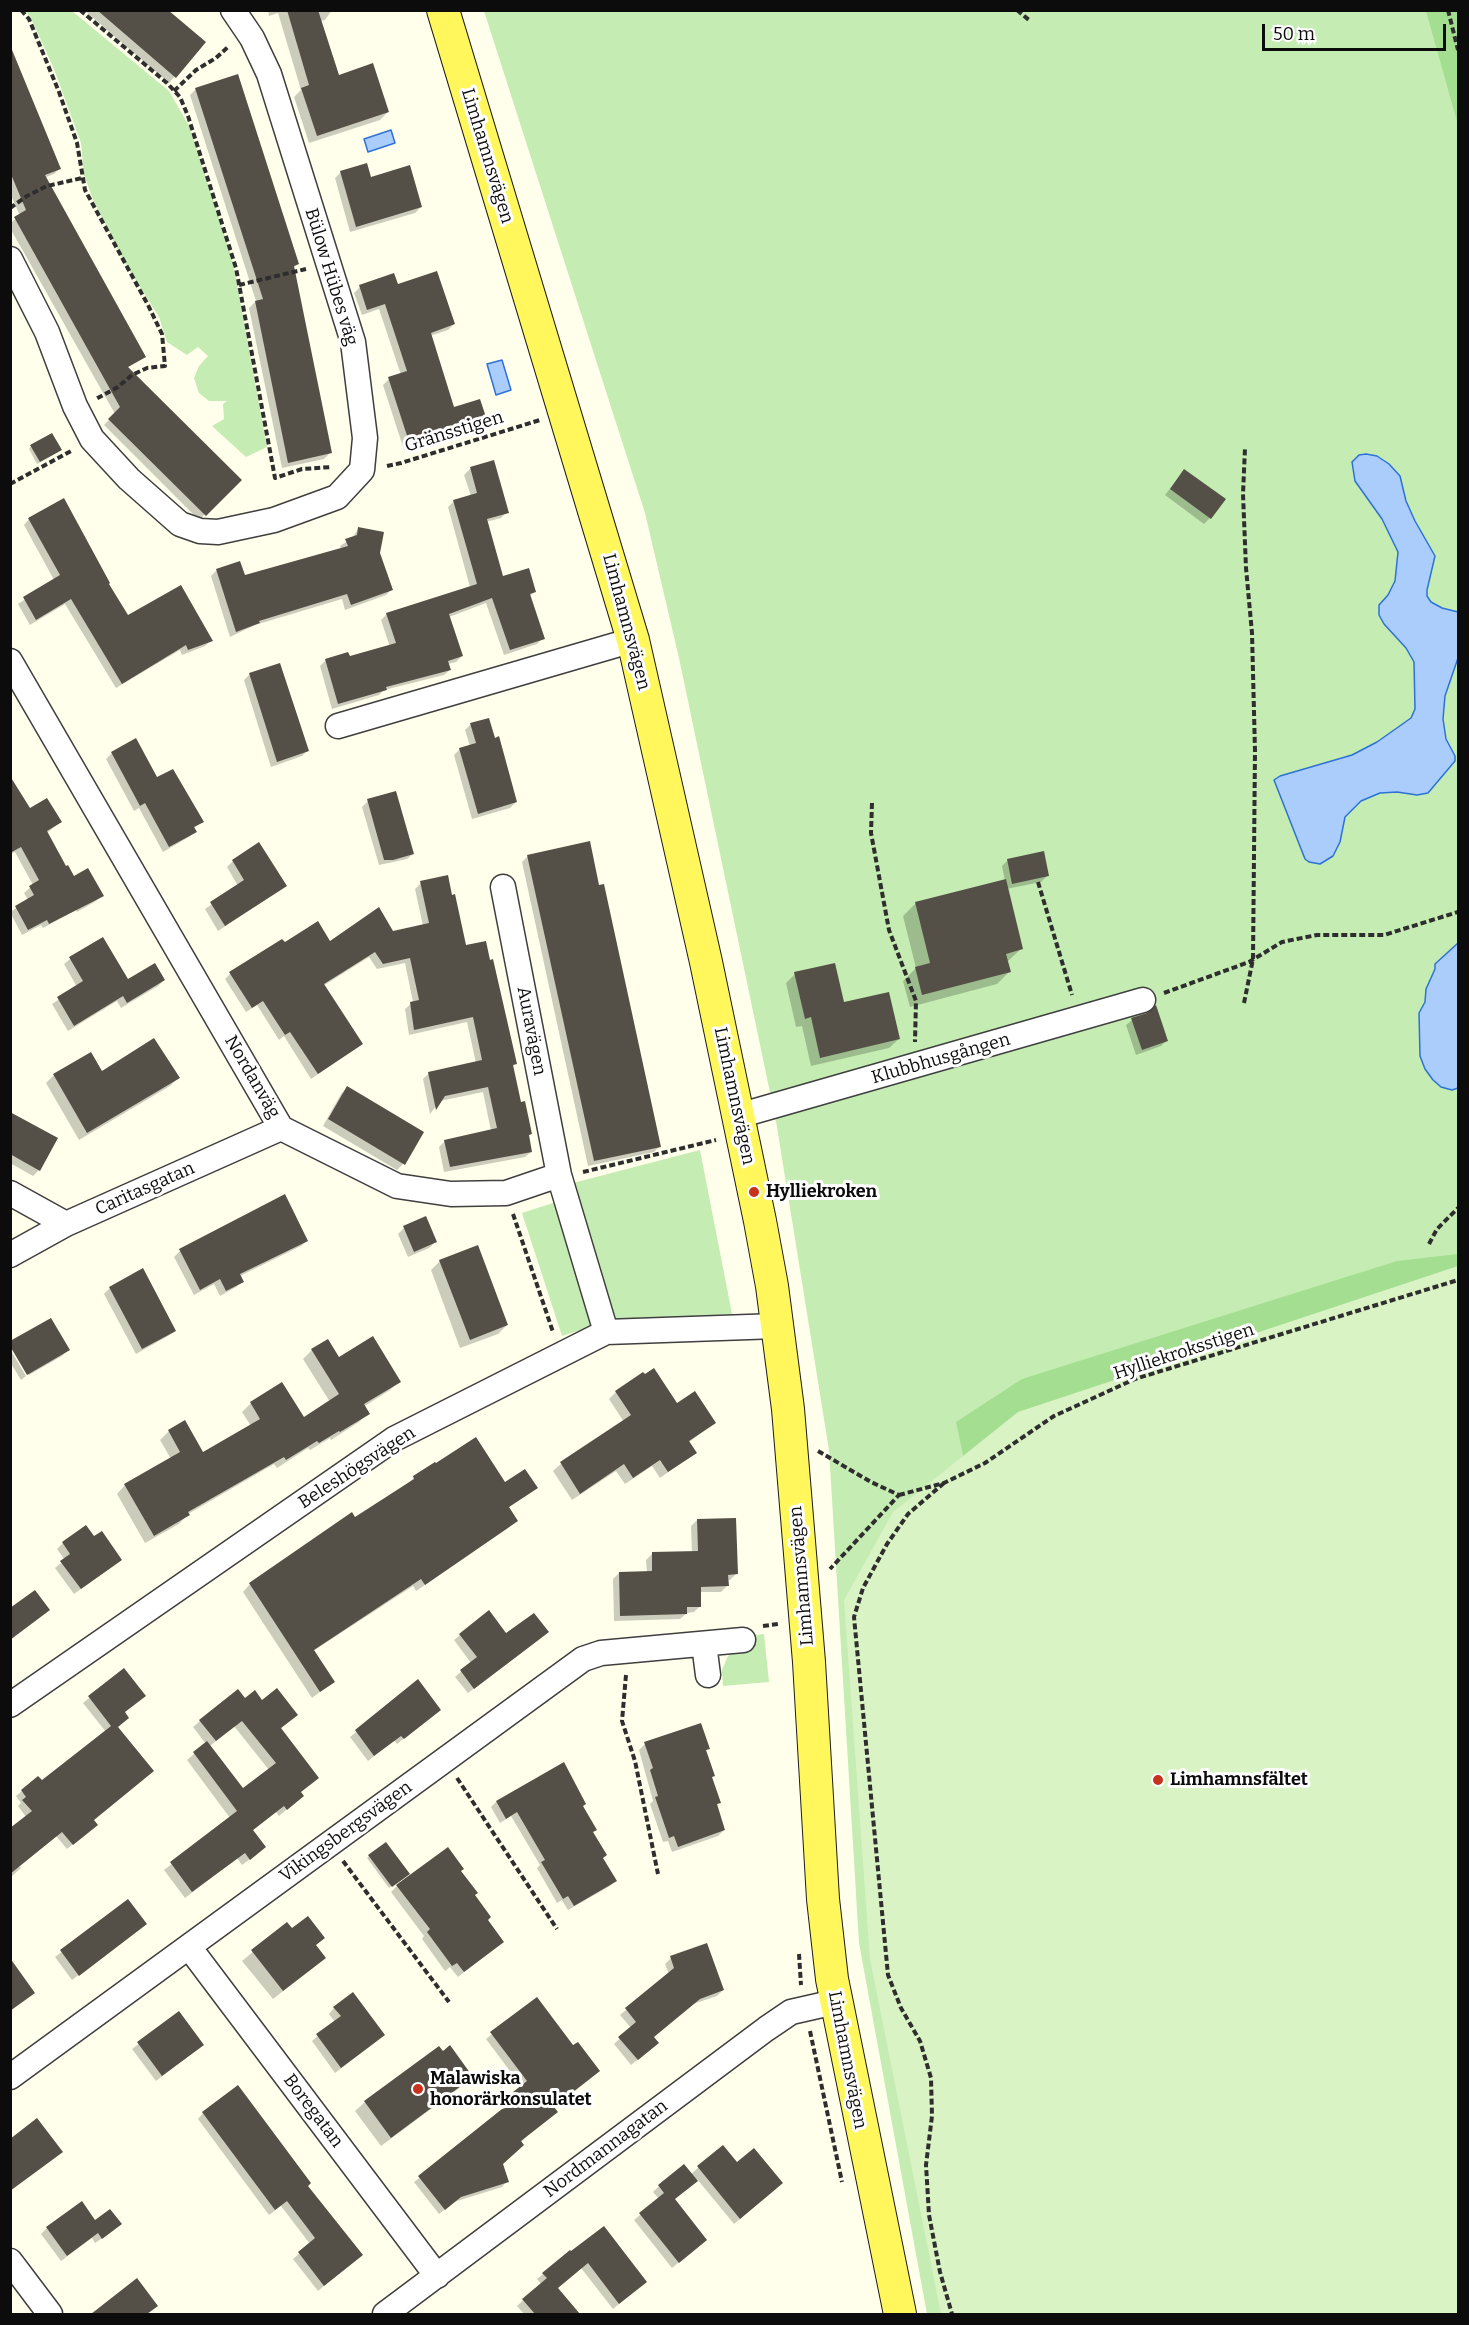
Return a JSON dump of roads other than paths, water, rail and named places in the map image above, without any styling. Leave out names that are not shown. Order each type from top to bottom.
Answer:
[{"type":"main road","name":"Limhamnsvägen","points":[[443,10],[633,640],[706,962],[732,1127],[760,1221],[788,1409],[809,1662],[823,1899],[835,2002],[900,2314]]},
{"type":"street","name":"Bülow Hübes väg","points":[[10,259],[47,332],[75,406],[92,439],[129,479],[180,524],[200,531],[218,532],[274,520],[337,497],[362,470],[365,438],[353,342],[269,75],[240,20]]},
{"type":"street","points":[[338,726],[633,640]]},
{"type":"street","name":"Nordanväg","points":[[12,667],[281,1128],[397,1186],[451,1194],[506,1193],[569,1174]]},
{"type":"street","name":"Auravägen","points":[[503,887],[569,1174]]},
{"type":"street","name":"Klubbhusgången","points":[[732,1127],[915,1067],[1143,1000]]},
{"type":"street","name":"Caritasgatan","points":[[10,1255],[66,1224],[281,1128]]},
{"type":"street","points":[[569,1174],[606,1332]]},
{"type":"street","points":[[10,1194],[66,1224]]},
{"type":"street","name":"Beleshögsvägen","points":[[10,1705],[394,1439],[606,1332],[777,1326]]},
{"type":"street","name":"Vikingsbergsvägen","points":[[10,2078],[583,1659],[602,1653],[743,1640]]},
{"type":"street","points":[[704,1644],[708,1675]]},
{"type":"street","name":"Boregatan","points":[[189,1947],[437,2276]]},
{"type":"street","name":"Nordmannagatan","points":[[385,2314],[766,2029],[791,2012],[835,2002]]},
{"type":"street","points":[[10,2261],[50,2314]]},
{"type":"water","points":[[391,130],[395,143],[368,152],[364,139]]},
{"type":"water","points":[[502,360],[511,390],[496,395],[487,364]]},
{"type":"water","points":[[1359,455],[1377,456],[1389,464],[1400,476],[1406,501],[1435,556],[1427,596],[1431,602],[1442,608],[1458,612],[1458,658],[1445,696],[1443,719],[1446,739],[1455,756],[1455,761],[1428,793],[1417,795],[1397,792],[1380,793],[1361,801],[1345,817],[1340,842],[1333,856],[1320,864],[1305,859],[1274,780],[1280,776],[1352,755],[1377,742],[1411,718],[1415,709],[1414,662],[1406,648],[1384,624],[1379,615],[1379,605],[1388,595],[1395,581],[1398,552],[1382,519],[1355,481],[1352,462]]},
{"type":"water","points":[[1458,943],[1458,1088],[1452,1090],[1441,1087],[1425,1069],[1420,1056],[1419,1013],[1425,1002],[1426,989],[1435,964]]},
{"type":"place","name":"Hylliekroken","points":[[754,1192]]},
{"type":"place","name":"Limhamnsfältet","points":[[1158,1780]]},
{"type":"place","name":"Malawiska honorärkonsulatet","points":[[418,2089]]}]
